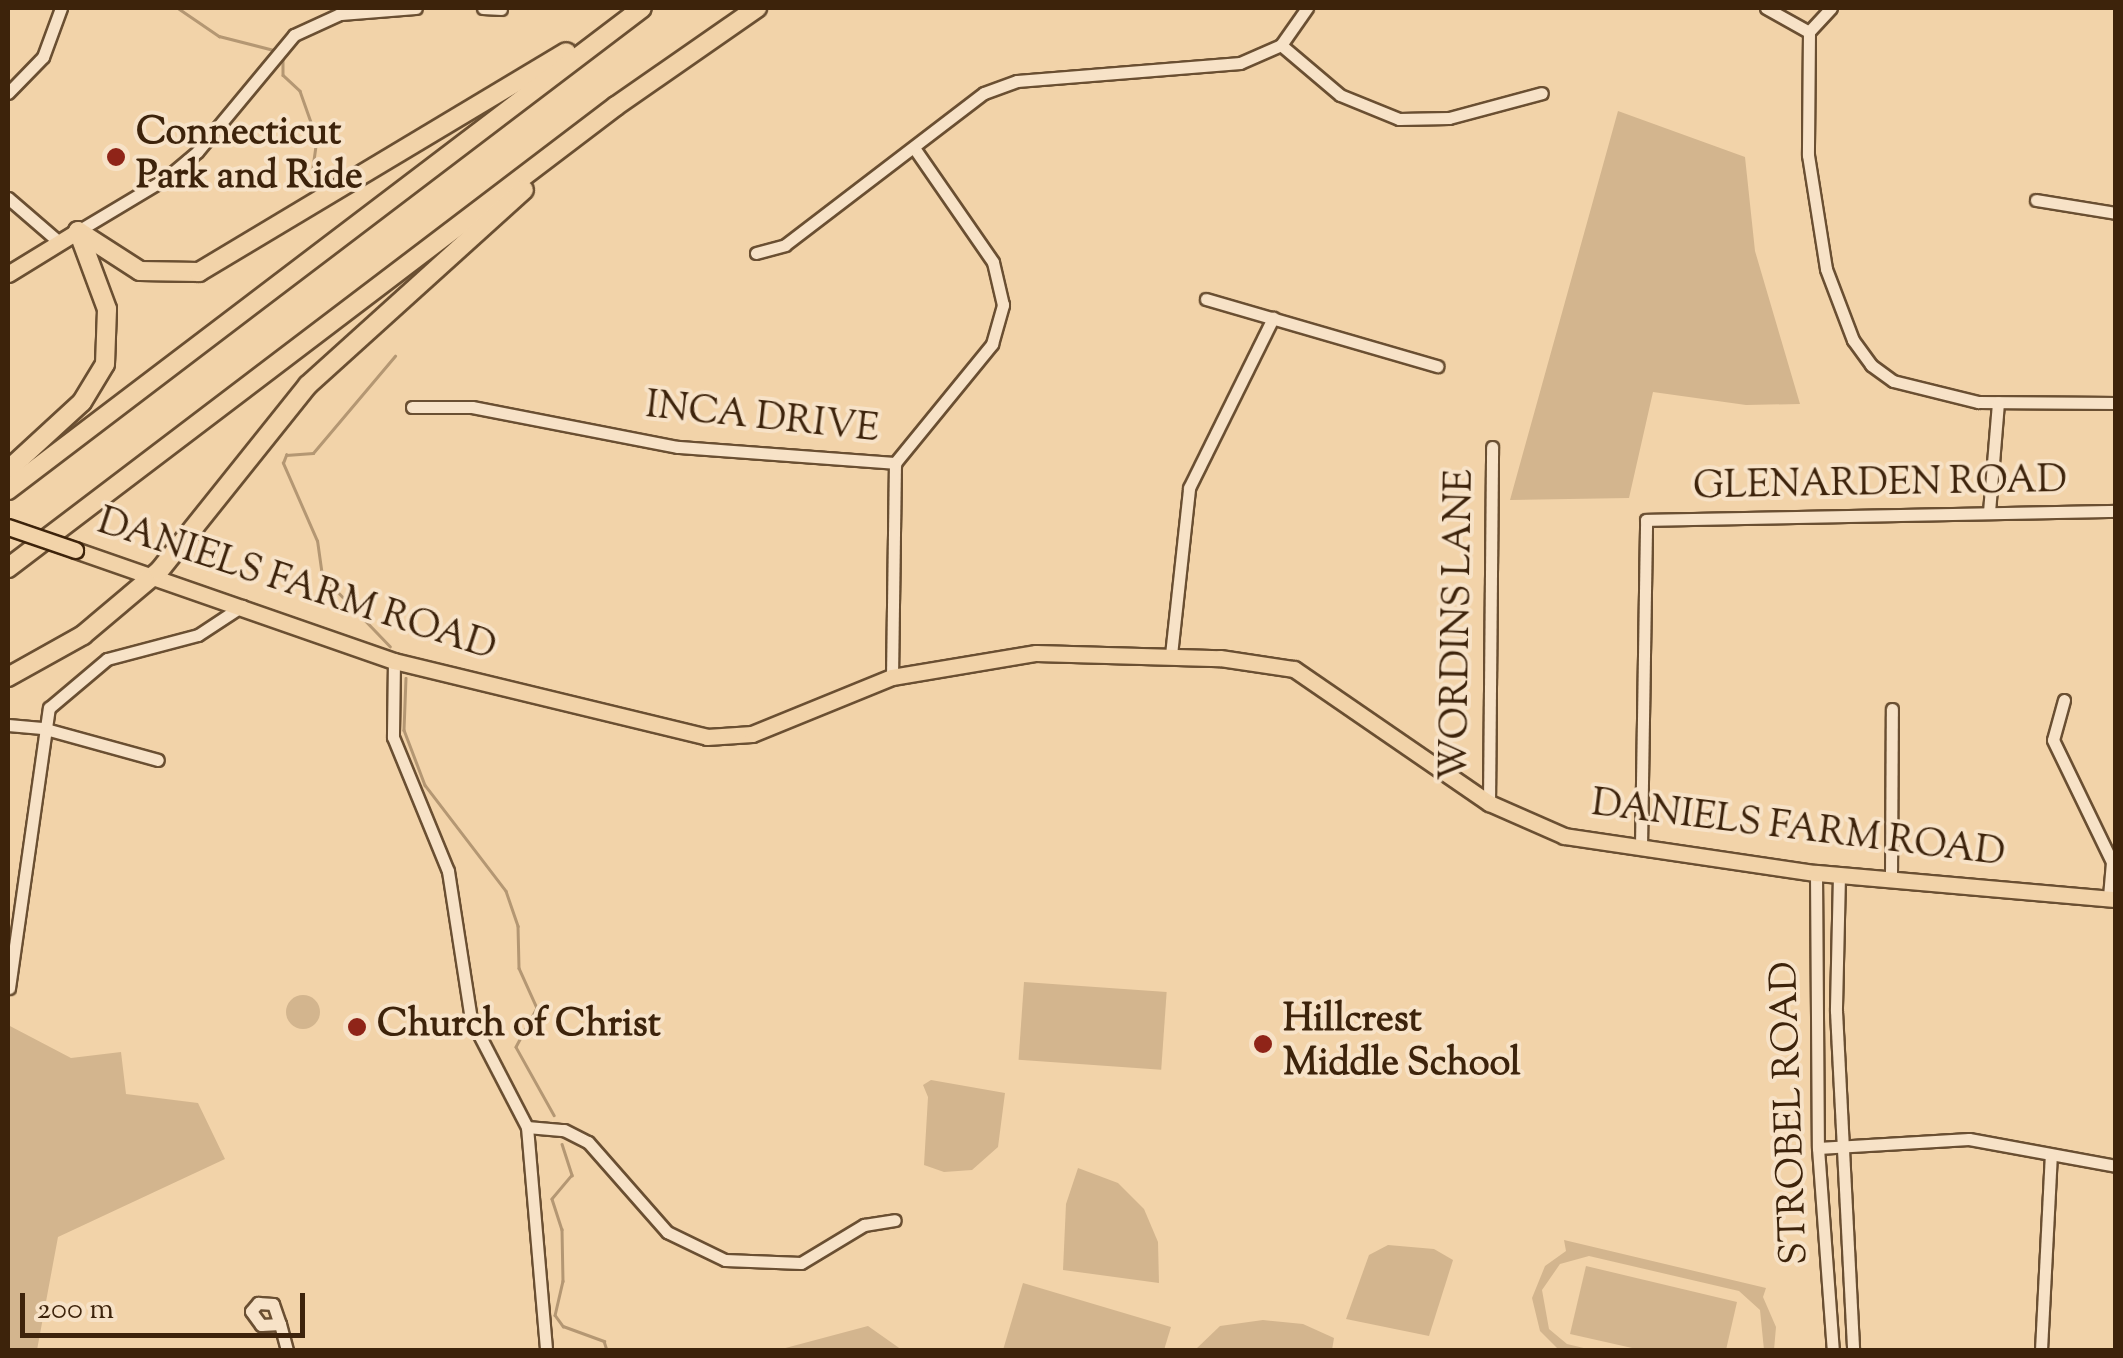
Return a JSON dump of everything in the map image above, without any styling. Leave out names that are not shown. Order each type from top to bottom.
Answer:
[{"type":"highway","points":[[78,231],[140,271],[176,275],[210,267],[633,8]]},
{"type":"highway","points":[[8,490],[642,8]]},
{"type":"highway","points":[[8,568],[645,84],[757,8]]},
{"type":"highway","points":[[8,677],[83,635],[153,576],[262,435],[328,365],[645,84]]},
{"type":"highway","points":[[8,470],[76,409],[105,364],[107,309],[78,231]]},
{"type":"main road","points":[[8,274],[78,231]]},
{"type":"main road","name":"DANIELS FARM ROAD","points":[[8,527],[394,661],[707,737],[752,734],[892,678],[1036,653],[1171,656],[1294,669],[1488,803],[1564,836],[1816,873],[2112,899]]},
{"type":"street","points":[[8,93],[43,57],[61,8]]},
{"type":"street","points":[[78,231],[182,165],[234,113],[277,51],[321,19],[416,8]]},
{"type":"street","points":[[483,8],[502,9]]},
{"type":"street","points":[[756,253],[785,245],[984,93],[1018,81],[1240,63],[1282,46],[1307,8]]},
{"type":"street","points":[[1766,8],[1809,32]]},
{"type":"street","points":[[1832,8],[1809,32],[1808,156],[1826,269],[1853,340],[1892,381],[1998,402],[2116,403]]},
{"type":"street","points":[[1282,46],[1340,95],[1399,119],[1448,118],[1542,93]]},
{"type":"street","points":[[895,463],[992,344],[1003,306],[993,262],[914,148]]},
{"type":"street","points":[[8,198],[58,242]]},
{"type":"street","points":[[2036,200],[2116,212]]},
{"type":"street","points":[[1206,299],[1437,366]]},
{"type":"street","points":[[1171,656],[1190,488],[1273,318]]},
{"type":"street","points":[[1989,512],[1998,402]]},
{"type":"street","name":"INCA DRIVE","points":[[412,407],[472,407],[678,447],[895,463],[892,678]]},
{"type":"street","name":"WORDINS LANE","points":[[1488,803],[1492,447]]},
{"type":"street","name":"GLENARDEN ROAD","points":[[1641,846],[1646,520],[2116,511]]},
{"type":"street","points":[[10,988],[42,728],[49,708],[84,673],[128,649],[198,635],[242,606]]},
{"type":"street","points":[[394,661],[392,737],[448,871],[472,1019],[527,1126],[546,1350]]},
{"type":"street","points":[[2064,700],[2053,740],[2112,862],[2112,899]]},
{"type":"street","points":[[1891,878],[1892,709]]},
{"type":"street","points":[[8,725],[42,728],[158,760]]},
{"type":"street","name":"STROBEL ROAD","points":[[1816,873],[1818,1148],[1834,1350]]},
{"type":"street","name":"STROBEL ROAD","points":[[1839,874],[1840,1146],[1853,1350]]},
{"type":"street","points":[[527,1126],[564,1130],[588,1142],[667,1232],[725,1260],[801,1263],[864,1224],[894,1220]]},
{"type":"street","points":[[1818,1148],[1969,1138],[2116,1166]]},
{"type":"street","points":[[2041,1350],[2051,1154]]},
{"type":"street","points":[[280,1324],[286,1350]]},
{"type":"shaded area","points":[[1618,111],[1745,157],[1755,251],[1800,404],[1746,405],[1653,392],[1629,498],[1510,500]]},
{"type":"shaded area","points":[[1024,982],[1167,992],[1161,1070],[1019,1060]]},
{"type":"shaded area","points":[[303,995],[315,1000],[320,1012],[315,1024],[303,1029],[291,1024],[286,1012],[291,1000]]},
{"type":"shaded area","points":[[8,1025],[71,1058],[121,1052],[126,1094],[198,1103],[225,1159],[58,1237],[37,1350],[8,1350]]},
{"type":"shaded area","points":[[931,1080],[1005,1093],[998,1147],[972,1170],[944,1172],[924,1165],[928,1097],[923,1085]]},
{"type":"shaded area","points":[[1078,1168],[1118,1183],[1144,1209],[1158,1242],[1159,1283],[1063,1270],[1066,1204]]},
{"type":"shaded area","points":[[1564,1240],[1766,1288],[1763,1297],[1776,1327],[1774,1350],[1764,1350],[1760,1310],[1739,1291],[1589,1256],[1560,1264],[1542,1290],[1549,1329],[1567,1344],[1592,1350],[1559,1350],[1540,1331],[1532,1298],[1545,1266],[1566,1251]]},
{"type":"shaded area","points":[[1388,1245],[1434,1249],[1453,1260],[1429,1336],[1346,1319],[1369,1255]]},
{"type":"shaded area","points":[[1586,1266],[1737,1302],[1726,1350],[1641,1350],[1570,1334]]},
{"type":"shaded area","points":[[1023,1283],[1171,1327],[1164,1350],[1003,1350]]},
{"type":"shaded area","points":[[1263,1320],[1303,1324],[1334,1338],[1332,1350],[1195,1350],[1220,1326]]},
{"type":"shaded area","points":[[868,1326],[902,1350],[778,1350]]},
{"type":"waterway","points":[[178,8],[219,36],[274,50]]},
{"type":"waterway","points":[[283,57],[283,75],[300,91],[317,139],[312,174]]},
{"type":"waterway","points":[[390,647],[322,576],[317,541],[283,463],[286,455],[313,453],[395,356]]},
{"type":"waterway","points":[[406,678],[404,730],[425,785],[506,891],[518,926],[519,968],[537,1008],[516,1047],[554,1115]]},
{"type":"waterway","points":[[562,1144],[572,1175],[552,1199],[562,1229],[563,1281],[555,1315],[563,1326],[604,1341],[607,1350]]},
{"type":"place","name":"Connecticut Park and Ride","points":[[116,157]]},
{"type":"place","name":"Church of Christ","points":[[357,1027]]},
{"type":"place","name":"Hillcrest Middle School","points":[[1263,1044]]}]
